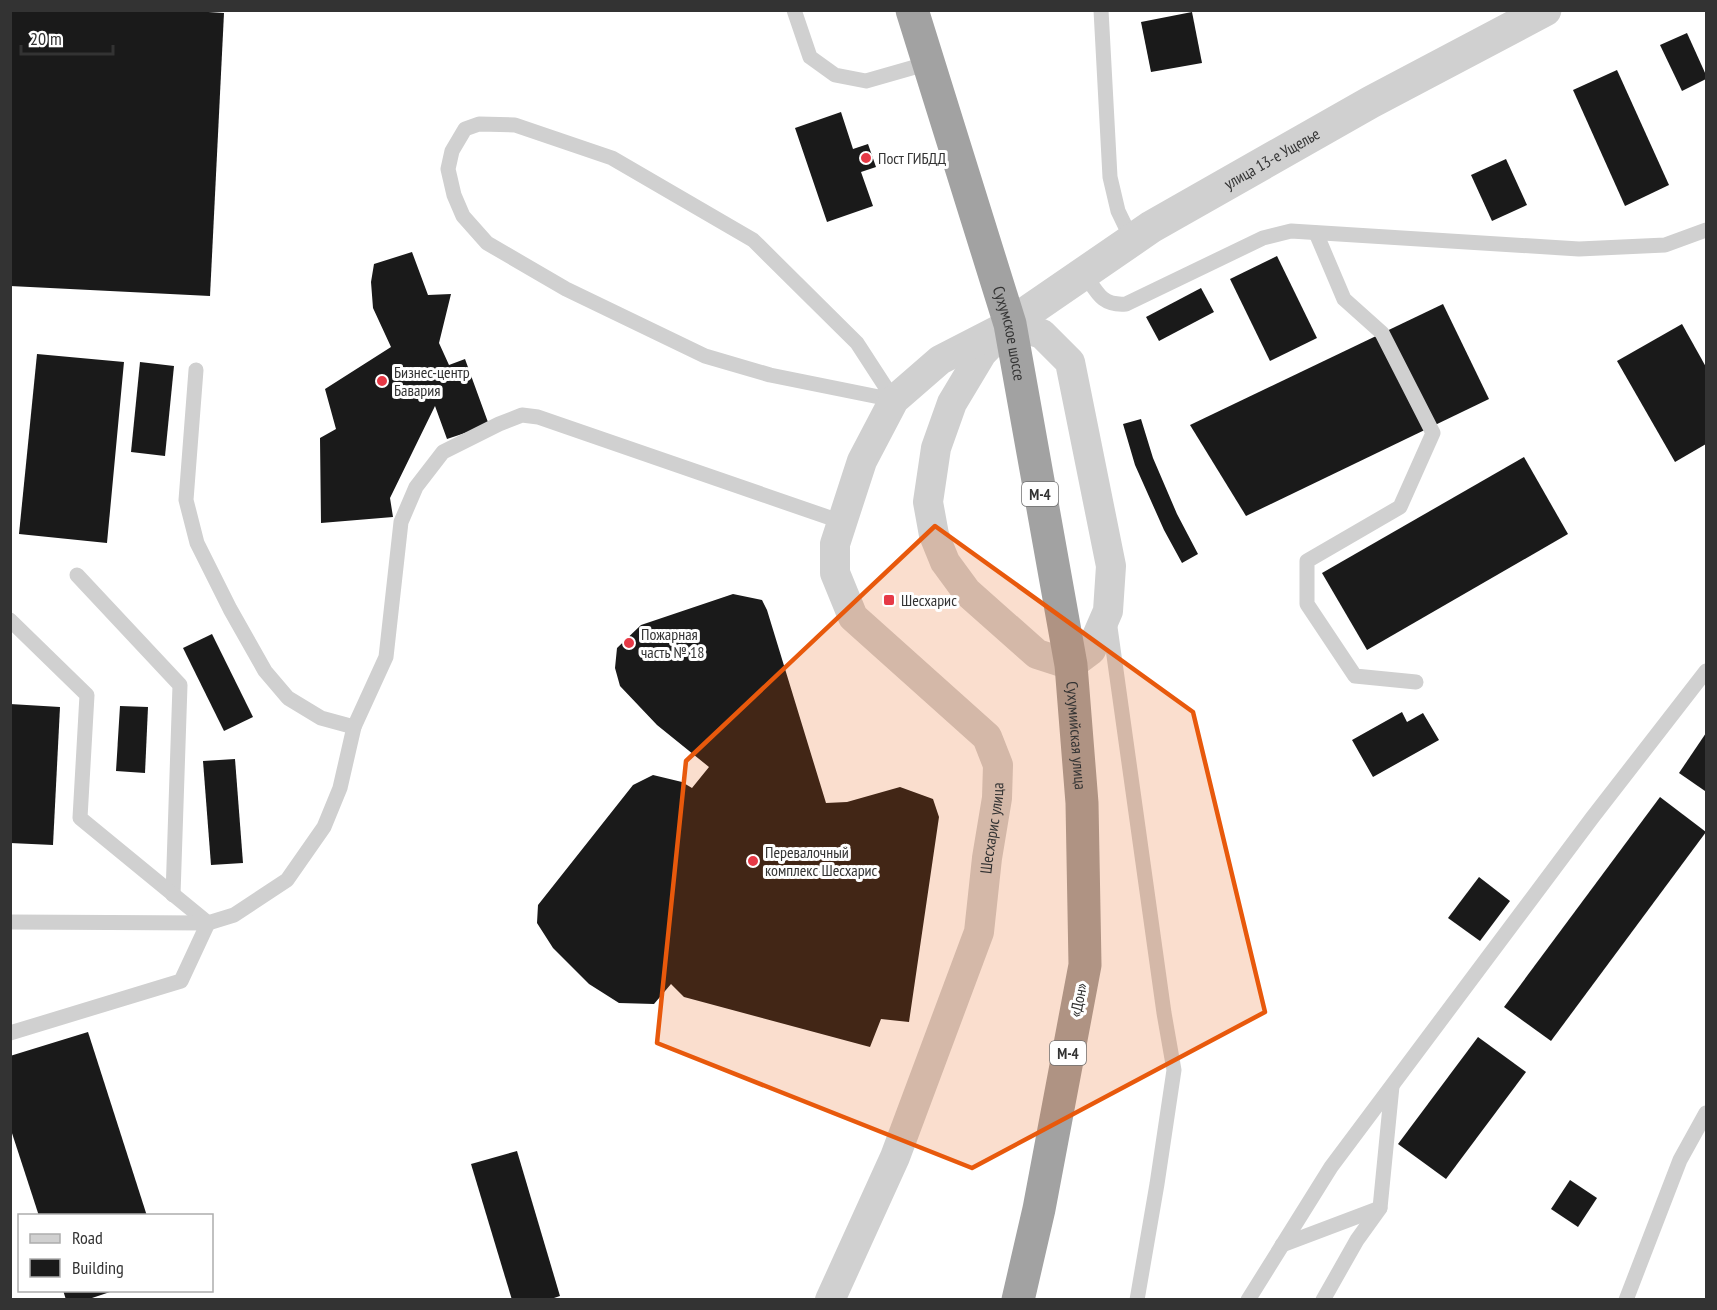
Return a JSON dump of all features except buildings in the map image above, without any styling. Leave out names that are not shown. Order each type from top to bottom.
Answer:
[{"type":"highway","name":"Сухумское шоссе","points":[[912,10],[1010,324],[1071,665]]},
{"type":"highway","name":"Сухумийская улица","points":[[1071,665],[1082,803]]},
{"type":"highway","name":"«Дон»","points":[[1018,1299],[1039,1209],[1085,965],[1082,803]]},
{"type":"street","name":"улица 13-е Ущелье","points":[[1010,324],[1151,227],[1371,102],[1545,10]]},
{"type":"street","name":"Шесхарис улица","points":[[830,1299],[895,1157],[979,932],[987,858],[997,798],[998,765],[987,737],[853,616],[835,573],[835,544],[862,461],[894,400],[940,360],[1010,324]]},
{"type":"street","points":[[1010,324],[1042,334],[1070,362],[1111,566],[1108,611],[1091,650],[1071,665],[1037,654],[967,591],[945,562],[934,535],[928,502],[936,448],[952,402],[982,352],[1010,324]]},
{"type":"lane","points":[[794,10],[810,57],[835,75],[866,81],[928,63]]},
{"type":"lane","points":[[1101,10],[1110,177],[1118,211],[1132,240]]},
{"type":"lane","points":[[479,124],[515,125],[612,158],[753,240],[857,343],[894,400],[770,375],[705,356],[566,289],[487,243],[463,216],[454,195],[448,169],[452,151],[465,129],[479,124]]},
{"type":"lane","points":[[1084,273],[1104,302],[1113,305],[1126,304],[1263,238],[1291,231],[1579,249],[1665,245],[1707,230]]},
{"type":"lane","points":[[1316,233],[1344,299],[1382,333],[1433,433],[1400,507],[1307,561],[1306,604],[1355,676],[1416,682]]},
{"type":"lane","points":[[196,370],[186,500],[197,543],[230,609],[265,671],[288,698],[321,718],[354,727]]},
{"type":"lane","points":[[10,922],[208,923],[234,915],[287,880],[324,827],[340,788],[354,727],[386,657],[401,522],[416,487],[443,452],[499,424],[522,415],[537,417],[842,522]]},
{"type":"lane","points":[[77,575],[180,685],[173,895]]},
{"type":"lane","points":[[1108,611],[1174,1070],[1137,1299]]},
{"type":"lane","points":[[10,620],[87,695],[81,818],[208,923]]},
{"type":"lane","points":[[1248,1299],[1331,1167],[1592,818],[1707,671]]},
{"type":"lane","points":[[10,1033],[181,981],[208,923]]},
{"type":"lane","points":[[1323,1299],[1357,1240],[1380,1208],[1392,1085]]},
{"type":"lane","points":[[1626,1299],[1680,1160],[1707,1113]]},
{"type":"lane","points":[[1282,1245],[1380,1208]]},
{"type":"highlighted area","points":[[935,526],[1193,712],[1265,1012],[972,1168],[657,1043],[686,761]]},
{"type":"place","name":"Пост ГИБДД","points":[[866,158]]},
{"type":"place","name":"Бизнес-центр Бавария","points":[[382,381]]},
{"type":"place","name":"Шесхарис","points":[[889,600]]},
{"type":"place","name":"Пожарная часть № 18","points":[[629,643]]},
{"type":"place","name":"Перевалочный комплекс Шесхарис","points":[[753,861]]}]
